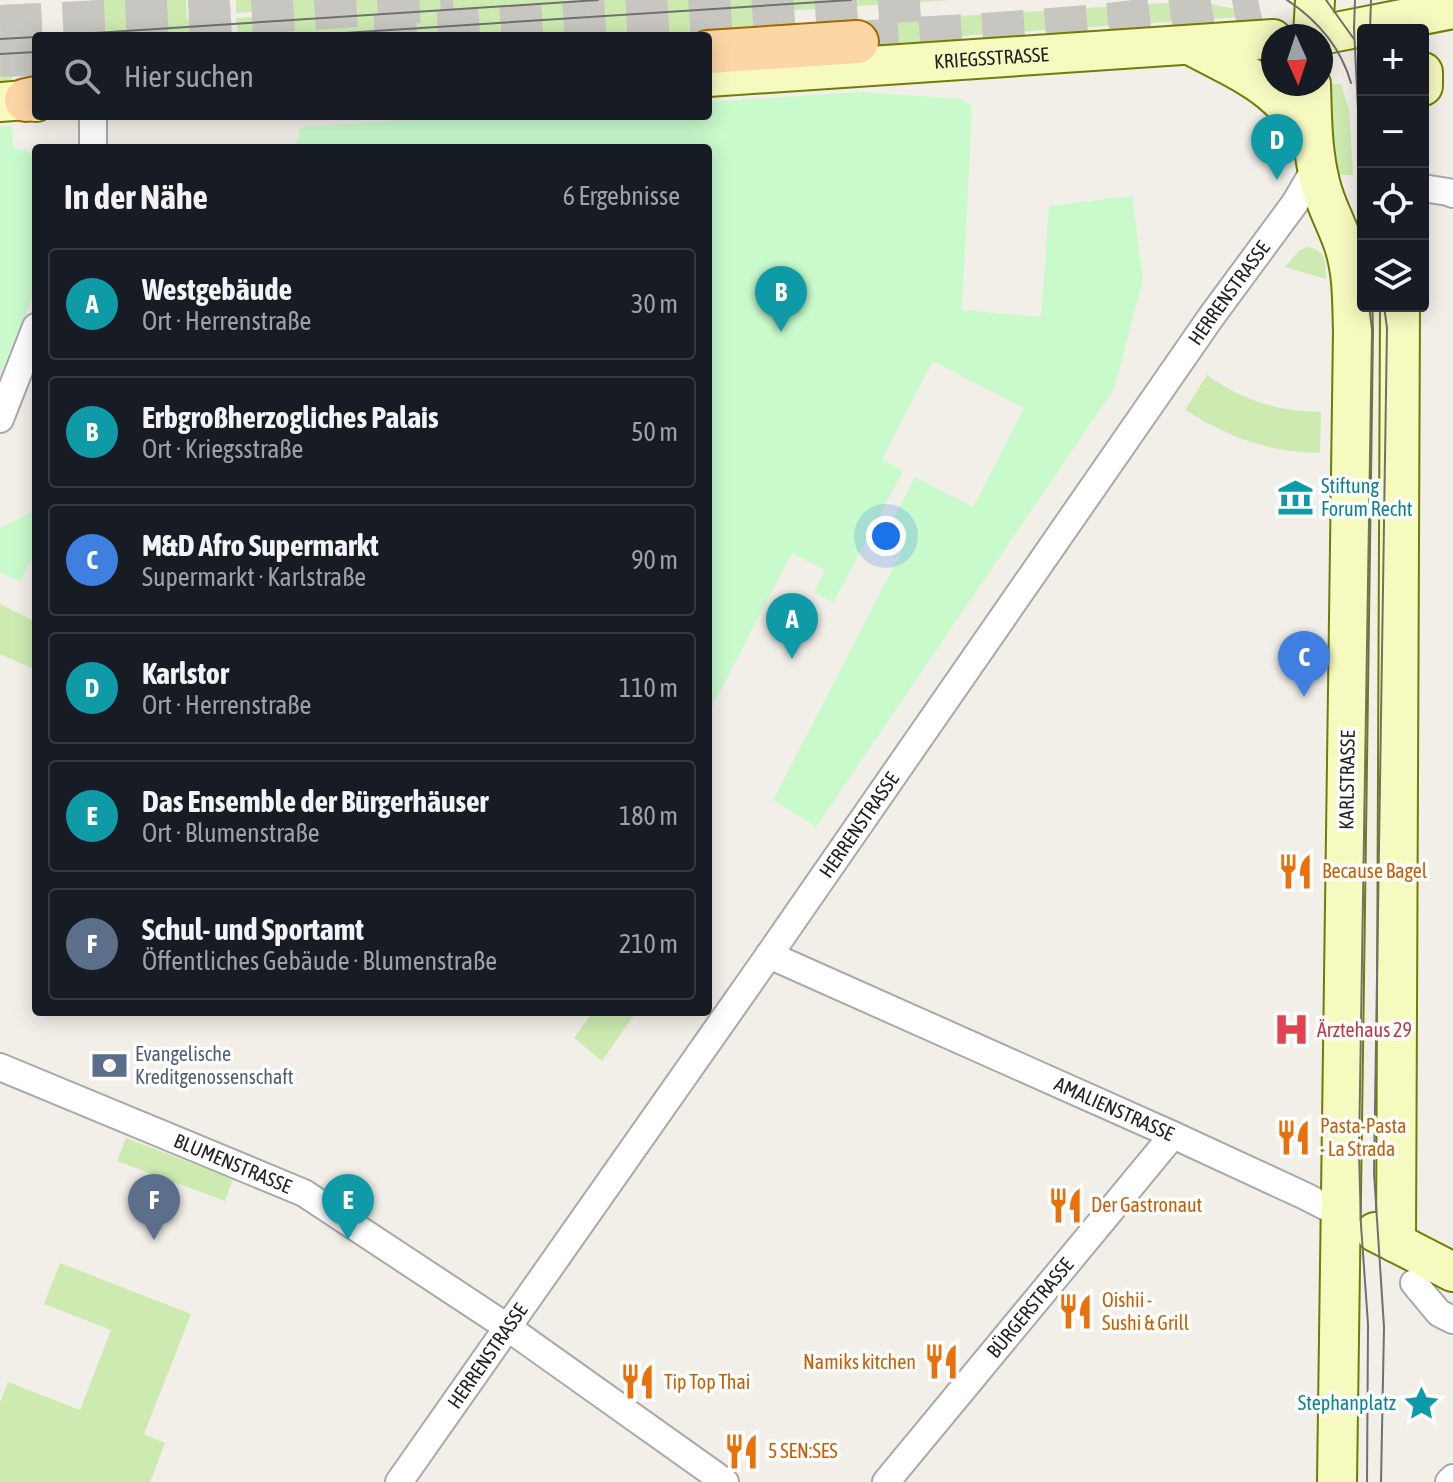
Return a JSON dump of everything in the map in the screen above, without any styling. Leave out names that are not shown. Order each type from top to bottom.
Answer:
[{"type":"main road","points":[[1314,24],[1315,0]]},
{"type":"main road","points":[[1333,32],[1453,9]]},
{"type":"main road","name":"KRIEGSSTRASSE","points":[[712,77],[1261,40]]},
{"type":"main road","points":[[712,52],[857,42]]},
{"type":"main road","points":[[1190,45],[1268,88],[1289,107],[1305,128],[1315,157]]},
{"type":"main road","name":"KARLSTRASSE","points":[[1312,96],[1315,157],[1321,188],[1344,245],[1351,275],[1353,331],[1337,1482]]},
{"type":"main road","points":[[1396,1243],[1400,312]]},
{"type":"main road","name":"AMALIENSTRASSE","points":[[1340,1214],[1453,1272]]},
{"type":"street","points":[[93,120],[93,144]]},
{"type":"street","name":"HERRENSTRASSE","points":[[399,1482],[1202,330],[1300,196],[1315,157]]},
{"type":"street","points":[[1429,189],[1453,194]]},
{"type":"street","points":[[0,419],[32,337]]},
{"type":"street","name":"AMALIENSTRASSE","points":[[769,955],[1173,1135],[1340,1214]]},
{"type":"street","name":"BLUMENSTRASSE","points":[[0,1067],[304,1193],[507,1327],[725,1482]]},
{"type":"street","name":"BÜRGERSTRASSE","points":[[886,1482],[1173,1135]]},
{"type":"street","points":[[1414,1283],[1439,1313],[1453,1320]]},
{"type":"street","points":[[1449,1482],[1453,1478]]},
{"type":"green space","points":[[91,0],[186,0],[187,19],[211,18],[212,32],[70,32],[70,26],[92,24]]},
{"type":"green space","points":[[236,0],[950,0],[754,13],[755,29],[1196,1],[1241,10],[1241,17],[973,35],[950,38],[906,53],[712,36],[712,32],[238,32],[236,18],[286,15],[287,10],[236,13]]},
{"type":"green space","points":[[41,3],[42,32],[32,32],[32,61],[12,62],[13,85],[0,86],[0,5]]},
{"type":"green space","points":[[1333,84],[1341,84],[1349,110],[1353,175],[1326,175],[1322,96],[1333,96]]},
{"type":"green space","points":[[862,92],[961,99],[972,106],[962,310],[1041,317],[1049,206],[1132,196],[1143,280],[1114,389],[816,827],[773,800],[904,547],[884,536],[915,477],[973,507],[1024,408],[933,361],[882,459],[903,471],[833,603],[814,592],[825,570],[792,553],[712,706],[712,144],[296,144],[300,127],[410,120],[712,120],[712,102]]},
{"type":"green space","points":[[0,126],[12,126],[13,147],[32,154],[32,298],[0,374]]},
{"type":"green space","points":[[1307,247],[1322,254],[1326,279],[1285,267],[1300,250]]},
{"type":"green space","points":[[1207,375],[1234,392],[1261,403],[1321,412],[1320,453],[1283,450],[1250,442],[1185,410]]},
{"type":"green space","points":[[32,512],[32,558],[20,582],[0,572],[0,529]]},
{"type":"green space","points":[[0,604],[32,620],[32,668],[0,654]]},
{"type":"green space","points":[[590,1016],[633,1016],[602,1061],[574,1038]]},
{"type":"green space","points":[[126,1138],[233,1179],[225,1201],[117,1161]]},
{"type":"green space","points":[[60,1263],[191,1314],[144,1434],[165,1443],[150,1482],[0,1482],[0,1403],[8,1382],[80,1410],[111,1330],[44,1304]]},
{"type":"tunnel","points":[[0,26],[453,0]]},
{"type":"tunnel","points":[[436,32],[925,0]]},
{"type":"tunnel","points":[[857,42],[1109,24],[1258,0]]},
{"type":"tunnel","points":[[0,56],[32,55]]},
{"type":"tram line","points":[[110,32],[598,0]]},
{"type":"tram line","points":[[359,32],[851,0]]},
{"type":"tram line","points":[[1287,0],[1308,16],[1326,36],[1341,58],[1351,83]]},
{"type":"tram line","points":[[1326,0],[1354,39]]},
{"type":"tram line","points":[[1355,0],[1361,168]]},
{"type":"tram line","points":[[1370,24],[1371,0]]},
{"type":"tram line","points":[[0,39],[32,37]]},
{"type":"tram line","points":[[0,54],[32,52]]},
{"type":"tram line","points":[[1367,1482],[1368,1324],[1359,1152],[1372,329],[1370,312]]},
{"type":"tram line","points":[[1381,1482],[1384,1327],[1374,1173],[1385,312]]},
{"type":"place","name":"Karlstor","points":[[1277,180]]},
{"type":"place","name":"Erbgroßherzogliches Palais","points":[[781,332]]},
{"type":"place","name":"Stiftung Forum Recht","points":[[1295,498]]},
{"type":"place","name":"Westgebäude","points":[[792,659]]},
{"type":"place","name":"M&D Afro Supermarkt","points":[[1304,697]]},
{"type":"place","name":"Because Bagel","points":[[1296,871]]},
{"type":"place","name":"Ärztehaus 29","points":[[1291,1030]]},
{"type":"place","name":"Evangelische Kreditgenossenschaft","points":[[109,1066]]},
{"type":"place","name":"Pasta-Pasta - La Strada","points":[[1294,1137]]},
{"type":"place","name":"Der Gastronaut","points":[[1065,1205]]},
{"type":"place","name":"Schul- und Sportamt","points":[[154,1240]]},
{"type":"place","name":"Das Ensemble der Bürgerhäuser","points":[[348,1240]]},
{"type":"place","name":"Oishii - Sushi & Grill","points":[[1076,1312]]},
{"type":"place","name":"Namiks kitchen","points":[[942,1362]]},
{"type":"place","name":"Tip Top Thai","points":[[638,1382]]},
{"type":"place","name":"Stephanplatz","points":[[1422,1403]]},
{"type":"place","name":"5 SEN:SES","points":[[742,1451]]}]
